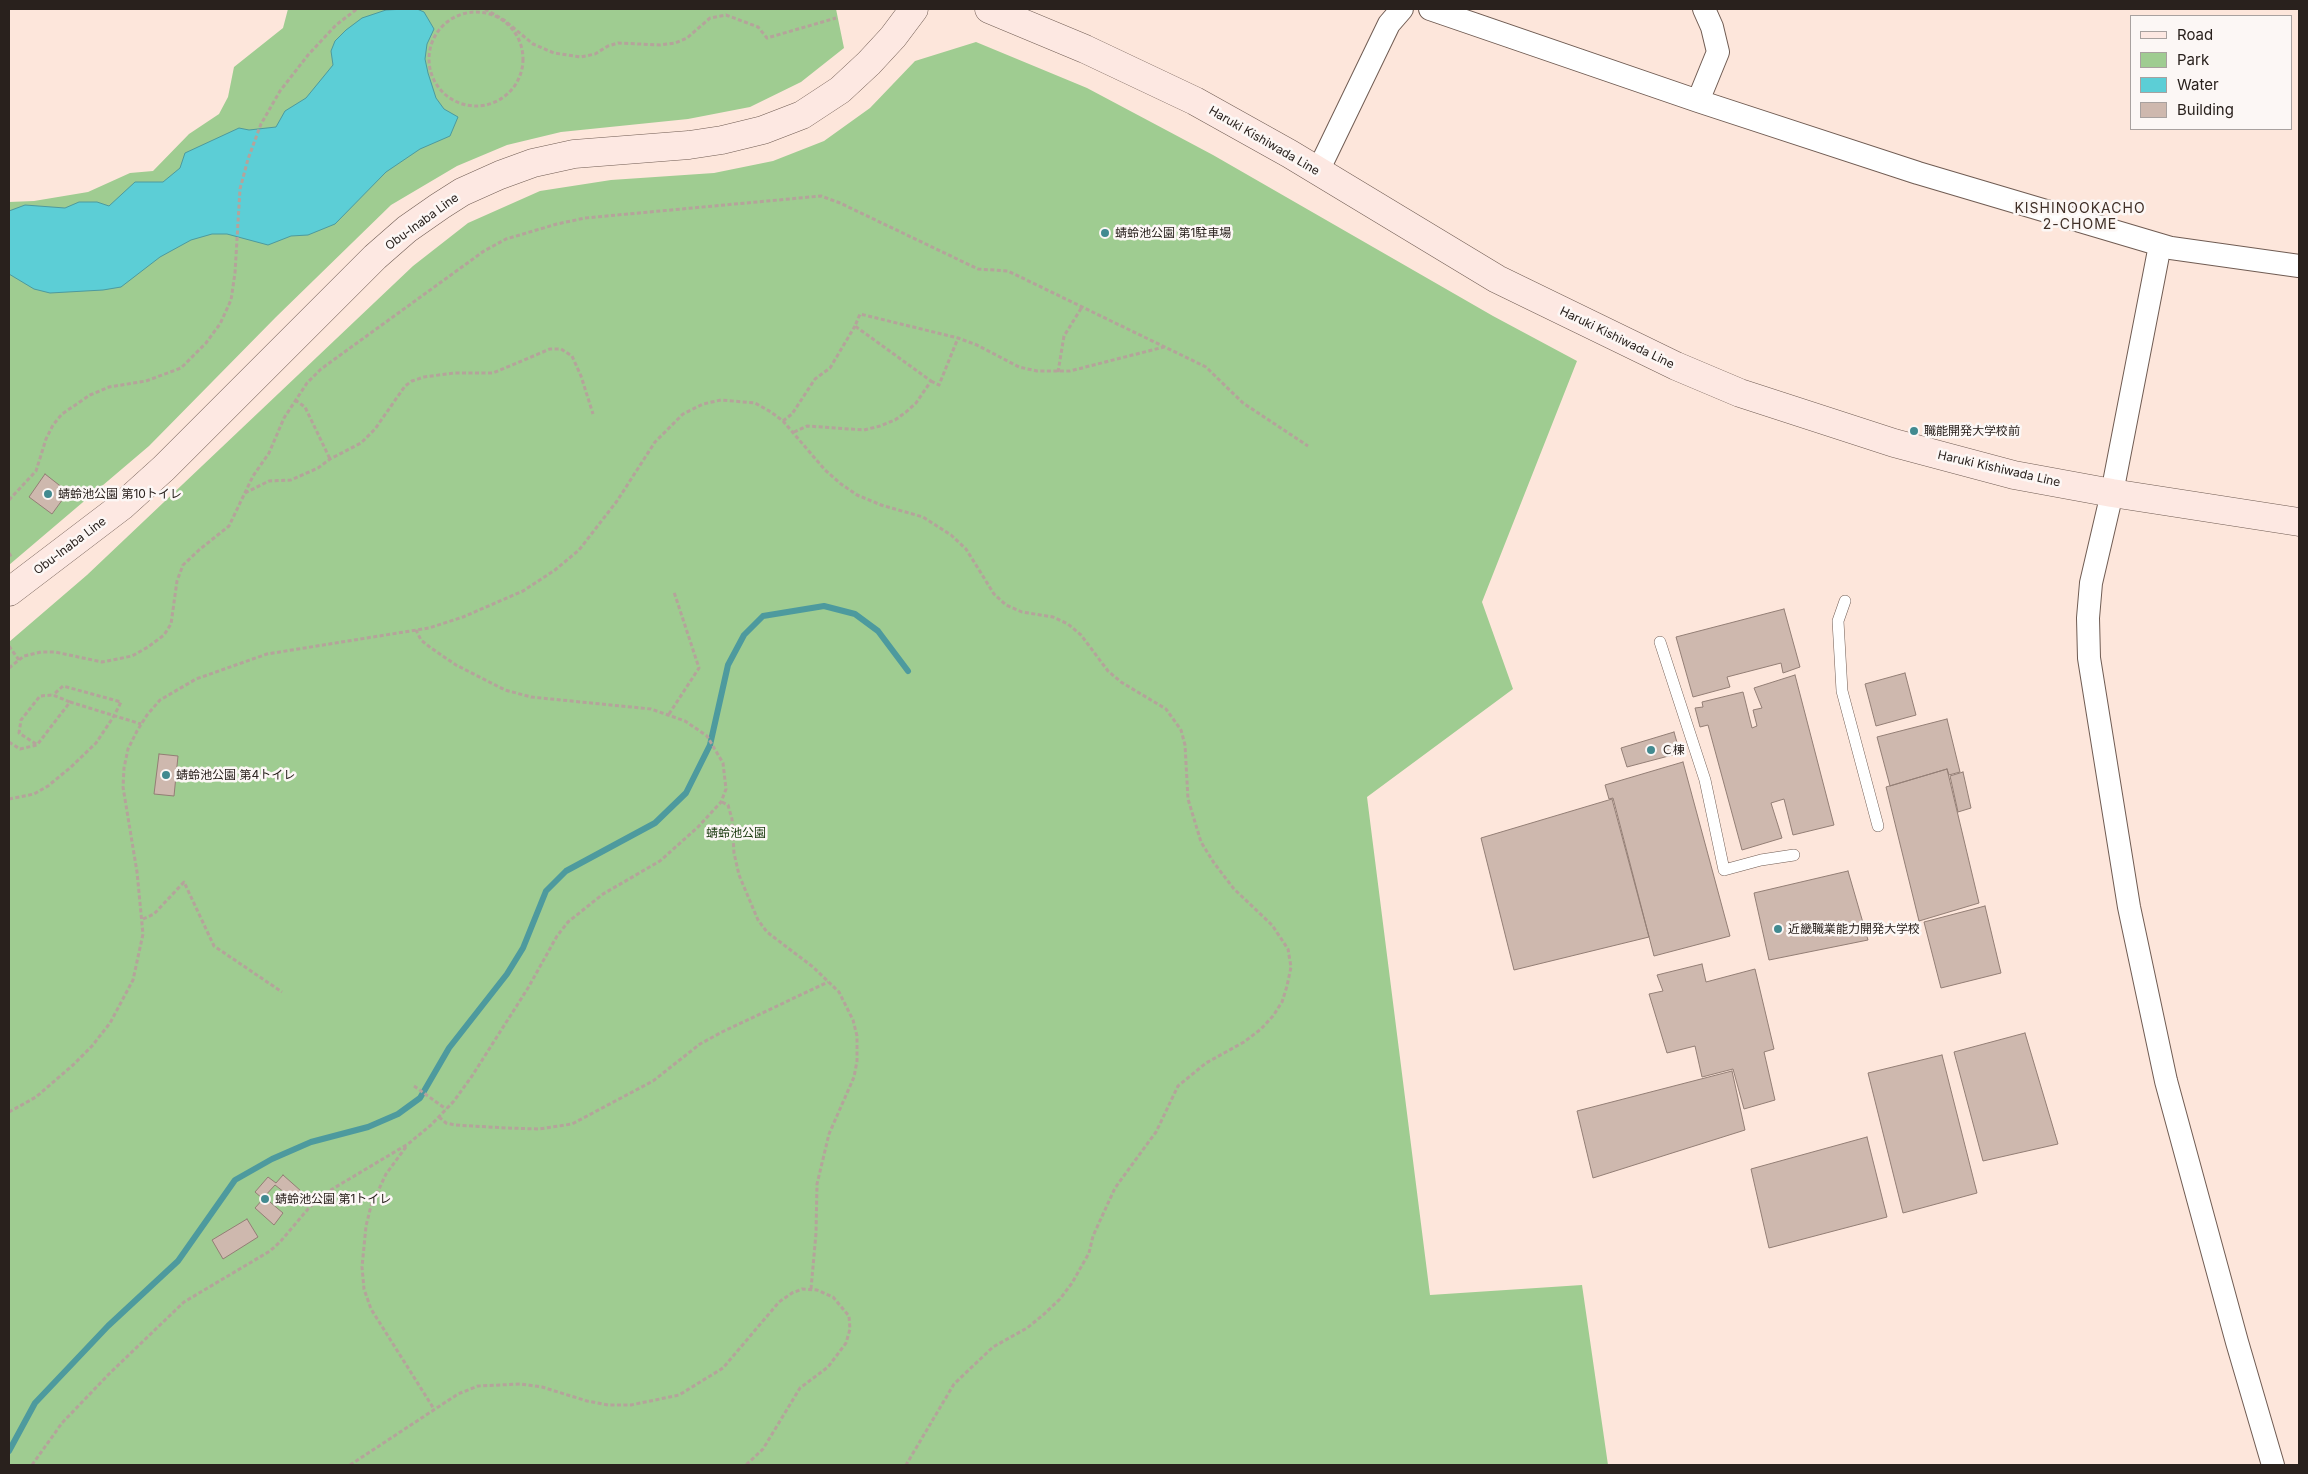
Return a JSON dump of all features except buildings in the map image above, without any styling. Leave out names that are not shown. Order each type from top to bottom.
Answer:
[{"type":"main road","name":"Obu-Inaba Line","points":[[9,592],[122,506],[164,468],[375,257],[407,229],[440,206],[462,192],[533,163],[574,154],[689,145],[722,140],[762,130],[802,114],[840,90],[869,63],[893,37],[914,9]]},
{"type":"main road","name":"Haruki Kishiwada Line","points":[[989,9],[1085,48],[1194,101],[1318,171],[1497,279],[1676,366],[1740,393],[1806,416],[1964,463],[2112,493],[2299,522]]},
{"type":"street","points":[[1318,171],[1389,24],[1402,9]]},
{"type":"street","points":[[1430,9],[1918,174],[2171,248],[2299,266]]},
{"type":"street","points":[[1698,101],[1718,52],[1712,28],[1704,9]]},
{"type":"street","points":[[2160,245],[2112,493],[2091,583],[2088,618],[2088,658],[2129,907],[2166,1081],[2237,1342],[2273,1465]]},
{"type":"lane","points":[[1845,601],[1838,621],[1842,691],[1878,826]]},
{"type":"lane","points":[[1660,642],[1705,780],[1724,870],[1760,860],[1794,855]]},
{"type":"path","points":[[9,500],[36,471],[46,439],[53,425],[62,414],[90,395],[108,387],[146,381],[181,368],[206,343],[220,324],[231,300],[237,248],[240,189],[248,159],[261,124],[280,91],[308,55],[336,25],[357,9]]},
{"type":"path","points":[[485,9],[504,20],[534,44],[554,53],[581,57],[595,54],[608,46],[618,43],[675,44],[688,38],[710,18],[726,15],[758,27],[767,38],[836,18]]},
{"type":"path","points":[[473,11],[489,13],[504,20],[515,32],[523,52],[522,69],[516,84],[505,96],[490,104],[474,106],[452,99],[440,88],[432,74],[429,58],[432,42],[443,24],[457,15],[473,11]]},
{"type":"path","points":[[9,668],[19,660],[41,652],[108,662],[132,656],[164,635],[171,624],[177,581],[183,566],[199,550],[229,526],[244,493],[269,453],[284,418],[295,400],[320,369],[484,251],[506,239],[557,224],[612,215],[821,196],[974,268],[1008,271],[1206,367],[1243,403],[1308,446]]},
{"type":"path","points":[[1058,372],[1064,336],[1082,307]]},
{"type":"path","points":[[783,421],[792,414],[815,379],[830,368],[860,314],[958,338],[977,345],[1019,367],[1037,371],[1058,372],[1117,360],[1164,347]]},
{"type":"path","points":[[855,326],[931,381],[940,385],[958,338]]},
{"type":"path","points":[[244,493],[269,481],[291,480],[318,468],[330,459],[361,443],[375,429],[405,386],[412,381],[454,373],[493,373],[550,349],[561,349],[572,356],[581,376],[593,414]]},
{"type":"path","points":[[794,432],[807,426],[864,430],[880,426],[895,420],[906,412],[916,403],[931,381]]},
{"type":"path","points":[[295,400],[305,407],[330,459]]},
{"type":"path","points":[[9,1112],[36,1097],[73,1066],[92,1046],[110,1023],[133,980],[143,934],[123,787],[128,749],[141,724],[160,700],[196,679],[267,654],[416,630],[463,617],[523,591],[555,570],[579,550],[595,532],[654,442],[683,414],[703,404],[722,400],[740,400],[754,403],[783,421],[825,470],[841,484],[857,495],[881,505],[922,517],[951,535],[966,549],[994,594],[1006,605],[1022,612],[1053,617],[1068,624],[1081,635],[1108,671],[1121,682],[1166,710],[1181,730],[1185,745],[1188,799],[1201,842],[1234,889],[1282,937],[1288,949],[1291,966],[1282,1002],[1261,1029],[1244,1042],[1206,1063],[1178,1086],[1156,1132],[1115,1188],[1093,1236],[1089,1253],[1060,1299],[1027,1328],[993,1347],[954,1384],[906,1465]]},
{"type":"path","points":[[9,553],[12,558]]},
{"type":"path","points":[[669,714],[699,668],[674,592]]},
{"type":"path","points":[[32,1465],[62,1423],[91,1391],[184,1302],[270,1251],[324,1194],[408,1144],[439,1117],[505,1025],[556,936],[568,922],[603,894],[660,861],[698,827],[722,802],[726,789],[726,774],[716,749],[700,729],[669,714],[651,709],[531,698],[505,690],[456,665],[421,640],[416,630]]},
{"type":"path","points":[[9,646],[19,660]]},
{"type":"path","points":[[9,800],[34,794],[48,786],[96,743],[121,702],[63,686],[53,695]]},
{"type":"path","points":[[37,745],[19,733],[21,720],[40,696],[53,695],[141,724]]},
{"type":"path","points":[[9,742],[20,749],[37,745],[70,702]]},
{"type":"path","points":[[722,802],[728,805],[732,819],[734,853],[739,875],[747,899],[758,920],[768,932],[813,967],[839,992],[853,1020],[858,1047],[854,1077],[829,1134],[820,1168],[810,1290]]},
{"type":"path","points":[[142,920],[154,914],[184,882],[214,946],[282,992]]},
{"type":"path","points":[[439,1117],[446,1123],[454,1125],[506,1128],[539,1129],[572,1124],[653,1081],[700,1044],[828,982]]},
{"type":"path","points":[[414,1086],[446,1109]]},
{"type":"path","points":[[408,1144],[386,1174],[371,1206],[366,1226],[362,1267],[364,1289],[372,1309],[434,1409]]},
{"type":"path","points":[[350,1465],[458,1394],[478,1386],[500,1384],[542,1387],[587,1401],[608,1405],[631,1405],[679,1395],[723,1368],[779,1302],[792,1293],[802,1289],[817,1290],[833,1297],[849,1316],[850,1329],[846,1342],[828,1367],[800,1388],[763,1449],[746,1465]]},
{"type":"green space","points":[[288,9],[836,9],[844,48],[801,82],[750,107],[688,119],[561,132],[507,145],[457,166],[391,205],[276,317],[149,446],[9,565],[9,202],[34,201],[88,192],[130,173],[153,171],[189,134],[219,114],[228,97],[234,67],[283,28]]},
{"type":"green space","name":"蜻蛉池公園","points":[[976,42],[1087,88],[1213,155],[1493,316],[1577,361],[1482,602],[1513,689],[1367,797],[1430,1295],[1582,1285],[1608,1465],[9,1465],[9,642],[87,575],[413,266],[468,223],[540,191],[611,180],[714,173],[773,161],[824,141],[870,108],[915,61]]},
{"type":"water","points":[[417,9],[424,12],[434,29],[427,44],[425,59],[436,98],[444,109],[458,117],[450,136],[420,149],[386,172],[335,224],[308,235],[291,236],[268,245],[227,234],[212,234],[191,240],[160,257],[121,287],[103,290],[50,293],[34,289],[9,274],[9,211],[25,205],[65,208],[79,202],[97,202],[109,206],[135,182],[163,182],[180,168],[185,153],[239,128],[249,130],[276,127],[285,111],[306,98],[333,65],[331,51],[335,41],[346,30],[362,18],[386,10]]},
{"type":"waterway","points":[[9,1451],[35,1403],[108,1326],[178,1261],[235,1180],[272,1159],[311,1142],[368,1127],[398,1114],[420,1098],[449,1048],[507,974],[523,948],[546,891],[566,871],[655,823],[686,793],[710,745],[728,665],[744,635],[763,616],[824,606],[855,614],[878,631],[908,671]]},
{"type":"place","name":"蜻蛉池公園 第1駐車場","points":[[1105,233]]},
{"type":"place","name":"職能開発大学校前","points":[[1914,431]]},
{"type":"place","name":"蜻蛉池公園 第10トイレ","points":[[48,494]]},
{"type":"place","name":"Ｃ棟","points":[[1651,750]]},
{"type":"place","name":"蜻蛉池公園 第4トイレ","points":[[166,775]]},
{"type":"place","name":"近畿職業能力開発大学校","points":[[1778,929]]},
{"type":"place","name":"蜻蛉池公園 第1トイレ","points":[[265,1199]]},
{"type":"district","name":"KISHINOOKACHO 2-CHOME","points":[[2080,217]]}]
